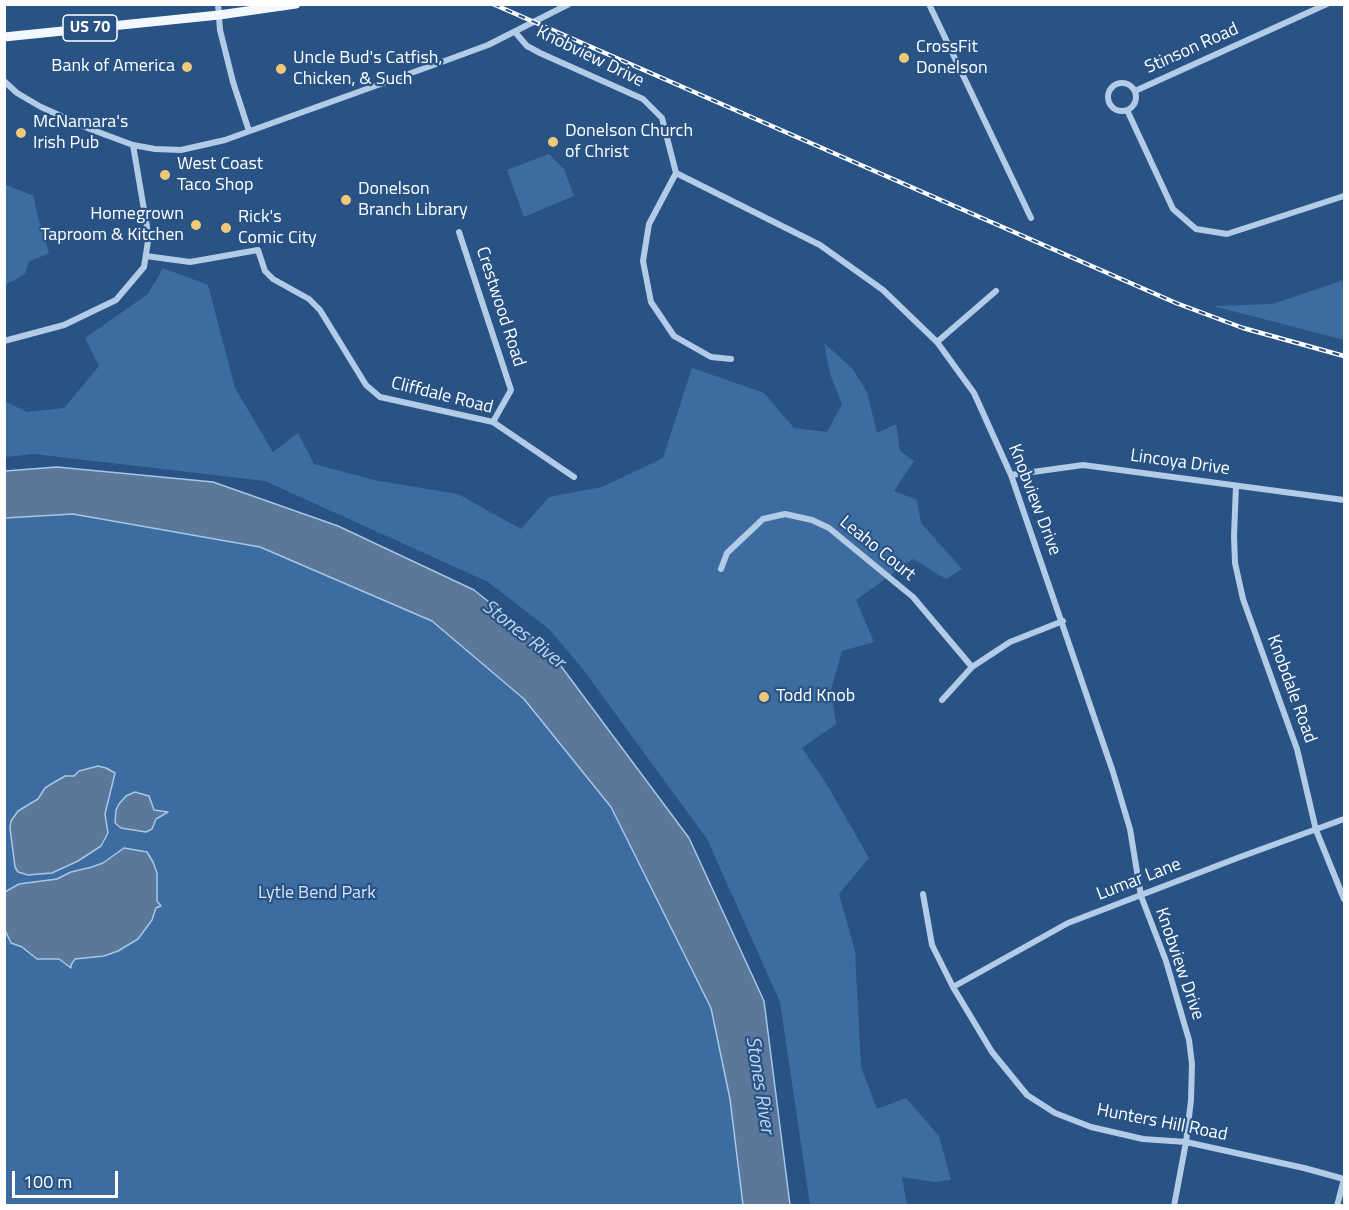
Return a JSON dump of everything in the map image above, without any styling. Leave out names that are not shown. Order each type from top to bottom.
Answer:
[{"type":"main road","name":"US 70","points":[[4,37],[219,15],[296,4]]},
{"type":"street","points":[[218,4],[220,30],[233,82],[249,131]]},
{"type":"street","points":[[4,81],[17,93],[48,111],[133,145],[155,150],[181,150],[249,131],[450,59],[515,32],[569,4]]},
{"type":"street","points":[[929,4],[1031,218]]},
{"type":"street","name":"Stinson Road","points":[[1135,92],[1327,4]]},
{"type":"street","name":"Knobview Drive","points":[[515,32],[527,46],[540,53],[644,99],[662,118],[676,173],[820,245],[883,291],[937,342],[974,393],[1011,475],[1063,621],[1130,829],[1141,896],[1166,961],[1189,1041],[1192,1064],[1186,1142],[1174,1206]]},
{"type":"street","points":[[1121,83],[1130,86],[1135,92],[1135,101],[1127,110],[1120,111],[1109,103],[1108,94],[1113,86],[1121,83]]},
{"type":"street","points":[[1127,110],[1173,209],[1196,229],[1227,234],[1344,196]]},
{"type":"street","points":[[4,341],[64,325],[116,300],[144,267],[148,241],[147,227],[133,145]]},
{"type":"street","points":[[676,173],[649,224],[643,261],[651,302],[674,336],[711,357],[731,359]]},
{"type":"street","name":"Crestwood Road","points":[[459,232],[511,390],[493,422]]},
{"type":"street","name":"Cliffdale Road","points":[[146,256],[190,262],[258,250],[265,271],[273,279],[309,299],[320,310],[366,385],[380,397],[493,422],[574,477]]},
{"type":"street","points":[[937,342],[996,291]]},
{"type":"street","name":"Lincoya Drive","points":[[1011,475],[1083,465],[1344,500]]},
{"type":"street","name":"Knobdale Road","points":[[1236,486],[1235,562],[1243,598],[1297,749],[1316,830],[1344,898]]},
{"type":"street","name":"Leaho Court","points":[[721,569],[727,553],[763,519],[785,514],[812,520],[829,528],[914,597],[972,667]]},
{"type":"street","points":[[942,700],[972,667],[1010,642],[1063,621]]},
{"type":"street","name":"Lumar Lane","points":[[953,987],[1068,923],[1344,819]]},
{"type":"street","name":"Hunters Hill Road","points":[[923,894],[932,945],[953,987],[992,1052],[1027,1095],[1055,1113],[1091,1127],[1143,1139],[1186,1142],[1344,1179]]},
{"type":"street","points":[[1337,1206],[1344,1179]]},
{"type":"green space","points":[[549,154],[564,169],[574,196],[524,217],[507,170]]},
{"type":"green space","points":[[4,184],[34,196],[49,253],[29,262],[25,274],[5,285]]},
{"type":"green space","points":[[163,268],[208,285],[235,388],[273,452],[298,433],[314,464],[374,480],[458,494],[521,529],[549,497],[602,487],[663,458],[692,368],[764,393],[794,428],[827,432],[842,404],[830,374],[824,343],[852,368],[867,392],[877,433],[896,424],[900,451],[914,461],[894,491],[917,500],[921,523],[962,569],[946,579],[913,559],[856,600],[874,642],[842,651],[831,690],[836,724],[802,748],[826,783],[869,858],[839,894],[855,951],[861,1067],[877,1109],[906,1098],[939,1136],[951,1180],[934,1182],[902,1177],[907,1205],[810,1205],[780,1002],[707,839],[582,668],[549,629],[488,582],[265,481],[34,454],[5,457],[4,401],[27,412],[64,408],[99,366],[85,338],[148,294]]},
{"type":"green space","points":[[1344,280],[1344,340],[1213,306],[1273,304]]},
{"type":"green space","name":"Lytle Bend Park","points":[[5,476],[204,489],[552,679],[711,1008],[730,1099],[743,1205],[5,1206]]},
{"type":"water","name":"Stones River","points":[[57,467],[213,482],[338,526],[474,590],[549,650],[689,838],[764,1001],[790,1205],[743,1205],[730,1099],[711,1008],[611,807],[524,699],[432,621],[260,547],[73,514],[5,518],[5,471]]},
{"type":"water","points":[[98,766],[115,773],[105,814],[108,833],[101,846],[78,861],[52,873],[28,875],[18,872],[15,867],[10,828],[11,821],[18,811],[38,799],[45,788],[65,776],[74,776],[79,771]]},
{"type":"water","points":[[135,792],[149,796],[154,810],[168,812],[156,819],[152,829],[146,832],[121,828],[115,823],[119,804],[126,796]]},
{"type":"water","points":[[124,848],[147,852],[157,873],[157,901],[161,906],[156,908],[152,920],[138,939],[104,956],[75,959],[71,968],[59,959],[37,959],[22,947],[11,943],[5,930],[5,892],[19,884],[57,879],[71,872],[103,863]]},
{"type":"railway","points":[[493,4],[1176,303],[1243,328],[1344,356]]},
{"type":"place","name":"CrossFit Donelson","points":[[904,58]]},
{"type":"place","name":"Bank of America","points":[[187,67]]},
{"type":"place","name":"Uncle Bud's Catfish, Chicken, & Such","points":[[281,69]]},
{"type":"place","name":"McNamara's Irish Pub","points":[[21,133]]},
{"type":"place","name":"Donelson Church of Christ","points":[[553,142]]},
{"type":"place","name":"West Coast Taco Shop","points":[[165,175]]},
{"type":"place","name":"Donelson Branch Library","points":[[346,200]]},
{"type":"place","name":"Homegrown Taproom & Kitchen","points":[[196,225]]},
{"type":"place","name":"Rick's Comic City","points":[[226,228]]},
{"type":"place","name":"Todd Knob","points":[[764,697]]}]
